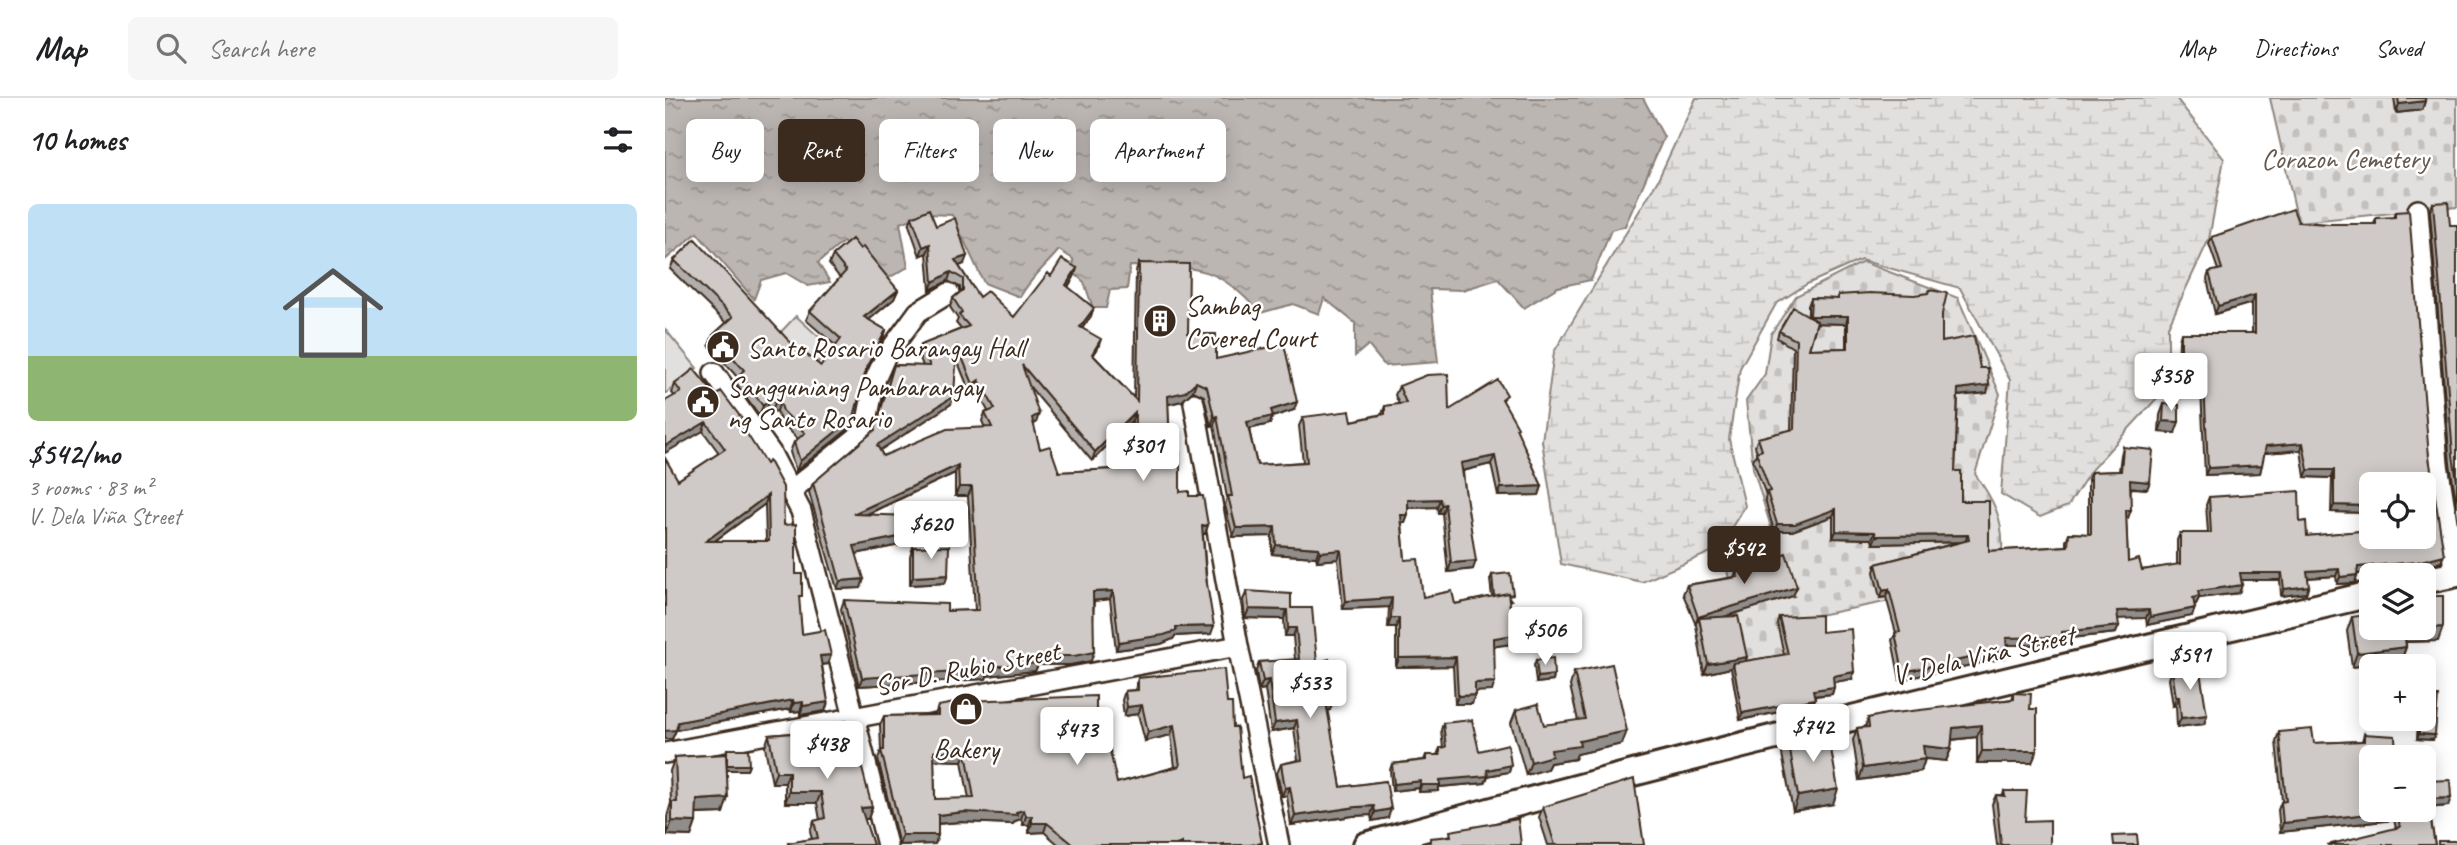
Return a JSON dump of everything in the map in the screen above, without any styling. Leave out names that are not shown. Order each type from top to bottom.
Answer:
[{"type":"main road","points":[[2436,579],[2456,574]]},
{"type":"main road","name":"V. Dela Viña Street","points":[[1366,845],[1531,798],[1939,695],[2359,597]]},
{"type":"street","points":[[2418,210],[2438,464],[2456,574]]},
{"type":"street","points":[[792,490],[860,434],[868,416],[875,380],[885,356],[918,312],[949,293]]},
{"type":"street","points":[[714,373],[771,453],[801,511],[887,845]]},
{"type":"street","points":[[1194,403],[1238,646],[1279,845]]},
{"type":"street","name":"Sor D. Rubio Street","points":[[665,753],[1238,646]]},
{"type":"green space","points":[[1696,98],[2176,98],[2224,159],[2209,239],[2168,327],[2168,386],[2091,470],[2068,506],[2040,517],[2001,494],[2010,380],[1960,288],[1861,260],[1807,284],[1776,304],[1740,368],[1729,439],[1745,506],[1718,549],[1642,582],[1561,564],[1542,441],[1554,352],[1658,180]]},
{"type":"green space","name":"Corazon Cemetery","points":[[2270,98],[2457,98],[2457,207],[2298,222]]},
{"type":"green space","points":[[1863,262],[1958,298],[2000,394],[1975,474],[1996,510],[2001,529],[2002,550],[1910,597],[1794,620],[1807,689],[1756,704],[1724,556],[1773,534],[1753,468],[1746,401],[1765,374],[1771,334],[1796,296]]},
{"type":"green space","points":[[796,316],[831,348],[813,367],[778,335]]},
{"type":"green space","points":[[665,329],[697,368],[665,394]]},
{"type":"water","points":[[665,98],[1643,98],[1664,137],[1625,226],[1611,230],[1591,280],[1558,287],[1524,308],[1498,279],[1463,290],[1430,289],[1438,362],[1385,366],[1368,345],[1355,356],[1355,323],[1324,298],[1319,314],[1293,304],[1260,313],[1230,284],[1216,276],[1187,268],[1130,266],[1127,289],[1110,290],[1106,308],[1093,308],[1084,282],[1074,273],[1073,259],[1059,250],[1020,297],[984,283],[952,215],[928,214],[900,223],[908,267],[885,280],[864,257],[843,242],[818,263],[830,282],[808,286],[786,273],[761,280],[754,299],[697,233],[665,260]]},
{"type":"building","points":[[2398,98],[2425,98],[2425,101],[2399,104]]},
{"type":"building","points":[[2448,202],[2450,225],[2457,225],[2457,482],[2433,203]]},
{"type":"building","points":[[929,209],[936,226],[955,218],[967,256],[955,260],[979,297],[987,291],[1014,317],[1048,273],[1051,276],[1062,259],[1077,268],[1066,285],[1094,308],[1080,327],[1101,339],[1092,354],[1137,401],[1139,263],[1189,264],[1188,334],[1216,334],[1216,359],[1284,344],[1297,402],[1271,410],[1273,416],[1247,422],[1257,465],[1307,462],[1303,417],[1350,411],[1352,421],[1385,414],[1385,406],[1406,403],[1399,386],[1427,375],[1448,374],[1449,410],[1498,380],[1507,395],[1502,399],[1518,427],[1516,428],[1542,486],[1501,488],[1495,456],[1461,463],[1476,561],[1451,563],[1445,504],[1441,505],[1440,499],[1408,500],[1408,515],[1401,515],[1405,560],[1418,559],[1423,597],[1452,591],[1455,604],[1508,593],[1514,635],[1494,638],[1495,682],[1475,683],[1475,695],[1458,696],[1456,657],[1399,658],[1399,618],[1391,618],[1392,598],[1346,601],[1341,550],[1320,552],[1319,548],[1276,545],[1275,527],[1236,528],[1228,496],[1232,496],[1217,416],[1214,417],[1207,387],[1196,382],[1185,392],[1168,396],[1170,451],[1180,452],[1180,492],[1189,491],[1189,496],[1203,496],[1208,525],[1202,526],[1206,578],[1214,626],[1176,627],[1176,631],[1164,635],[1119,642],[1113,591],[1093,592],[1094,652],[1074,656],[1038,656],[1038,663],[988,667],[989,670],[862,678],[844,600],[947,604],[947,611],[979,610],[972,487],[959,487],[958,465],[853,514],[913,516],[913,534],[854,546],[864,579],[840,581],[813,483],[875,430],[894,365],[930,366],[921,345],[969,326],[959,315],[962,312],[953,298],[963,290],[963,279],[951,272],[933,282],[930,244],[923,247],[912,217]],"holes":[[[957,345],[973,384],[979,380],[995,409],[985,413],[992,427],[947,429],[883,456],[877,445],[954,396]],[[1022,365],[1095,452],[1135,412],[1134,468],[1059,472],[1050,446],[1040,449],[1032,418],[1039,414]]]},
{"type":"building","points":[[2293,209],[2298,222],[2328,224],[2376,224],[2376,218],[2395,217],[2395,212],[2409,211],[2431,472],[2359,472],[2359,506],[2334,505],[2334,470],[2308,470],[2303,443],[2266,446],[2262,465],[2208,468],[2203,359],[2181,360],[2181,333],[2255,333],[2255,295],[2218,306],[2209,272],[2222,269],[2212,237]]},
{"type":"building","points":[[695,239],[789,341],[821,366],[841,339],[810,311],[846,271],[833,255],[852,239],[860,249],[863,247],[898,290],[864,317],[886,330],[867,366],[854,417],[800,461],[794,442],[805,433],[783,411],[780,402],[775,403],[770,399],[763,406],[740,374],[744,370],[713,335],[733,317],[674,260]]},
{"type":"building","points":[[1929,290],[1947,293],[1942,314],[1942,342],[1974,336],[1980,368],[1988,368],[1989,385],[1958,389],[1955,471],[1961,471],[1961,501],[1989,501],[1989,551],[2068,546],[2069,533],[2091,534],[2091,472],[2121,471],[2123,447],[2153,450],[2150,482],[2130,480],[2131,510],[2126,510],[2128,562],[2139,559],[2142,570],[2180,564],[2180,533],[2211,533],[2209,497],[2299,491],[2300,522],[2306,521],[2307,536],[2359,531],[2359,549],[2436,549],[2436,503],[2444,555],[2417,562],[2359,563],[2357,575],[2340,577],[2339,569],[2307,571],[2309,586],[2284,589],[2282,573],[2240,573],[2242,585],[2198,591],[2199,596],[2193,598],[2195,608],[2150,617],[2149,610],[2117,611],[2119,626],[2062,632],[2062,637],[2006,638],[2007,650],[1903,672],[1895,633],[1900,632],[1889,589],[1883,591],[1876,564],[1969,540],[1968,535],[1876,536],[1875,532],[1836,531],[1836,509],[1795,524],[1777,524],[1767,492],[1770,491],[1756,452],[1762,450],[1758,438],[1794,429],[1796,340],[1779,331],[1793,307],[1817,321],[1809,349],[1848,348],[1848,316],[1810,316],[1811,298],[1838,299],[1838,295],[1870,293],[1914,295],[1928,293]]},
{"type":"building","points":[[694,369],[716,396],[721,391],[745,423],[742,426],[766,464],[769,461],[783,487],[784,525],[796,524],[796,574],[802,574],[802,596],[799,596],[802,634],[825,630],[831,655],[820,656],[828,702],[803,706],[803,702],[794,703],[793,700],[678,722],[676,730],[665,731],[665,458],[678,480],[725,449],[706,422],[665,446],[665,401],[681,392],[675,384]],"holes":[[[768,495],[769,541],[706,541]]]},
{"type":"building","points":[[2164,404],[2179,405],[2179,422],[2163,421]]},
{"type":"building","points":[[949,546],[948,575],[913,577],[913,547]]},
{"type":"building","points":[[1786,553],[1797,587],[1698,617],[1687,585],[1738,577],[1736,572]]},
{"type":"building","points":[[1510,573],[1513,594],[1494,596],[1492,575]]},
{"type":"building","points":[[1247,591],[1291,594],[1291,608],[1312,608],[1317,663],[1329,659],[1334,677],[1330,678],[1333,701],[1326,702],[1341,787],[1386,781],[1391,809],[1375,812],[1374,806],[1356,807],[1295,816],[1290,787],[1285,788],[1281,764],[1302,760],[1297,720],[1275,723],[1269,680],[1263,681],[1259,662],[1299,659],[1296,628],[1288,628],[1287,610],[1249,609]]},
{"type":"building","points":[[2436,596],[2443,596],[2443,627],[2436,627]]},
{"type":"building","points":[[1821,615],[1821,632],[1851,629],[1854,672],[1833,676],[1834,687],[1813,690],[1815,699],[1742,713],[1733,663],[1788,654],[1779,617]]},
{"type":"building","points":[[1738,616],[1747,657],[1708,664],[1699,618]]},
{"type":"building","points":[[2359,616],[2359,640],[2405,640],[2406,647],[2357,653],[2352,617]]},
{"type":"building","points":[[1553,658],[1554,675],[1538,677],[1536,660]]},
{"type":"building","points":[[1612,664],[1627,731],[1579,741],[1580,746],[1551,750],[1552,756],[1531,762],[1516,710],[1538,704],[1544,725],[1585,719],[1574,672]]},
{"type":"building","points":[[2199,666],[2207,715],[2181,718],[2172,670]]},
{"type":"building","points":[[1224,669],[1227,703],[1232,703],[1233,727],[1237,727],[1242,778],[1249,776],[1262,843],[1074,845],[1047,823],[1032,823],[1032,816],[1026,816],[1024,810],[1016,812],[1017,815],[964,812],[938,815],[938,835],[902,835],[881,750],[884,750],[884,716],[938,715],[938,706],[965,701],[1096,696],[1096,743],[1108,741],[1117,783],[1180,766],[1174,725],[1148,732],[1142,705],[1127,707],[1125,691],[1138,690],[1138,678]],"holes":[[[934,751],[966,752],[974,798],[935,799]]]},
{"type":"building","points":[[2014,693],[2031,694],[2030,709],[2037,709],[2037,751],[1982,751],[1981,725],[1953,728],[1951,749],[1923,746],[1925,759],[1863,768],[1857,728],[1869,727],[1868,718],[2014,699]]},
{"type":"building","points":[[1472,720],[1479,751],[1508,744],[1511,765],[1487,770],[1488,776],[1440,780],[1440,785],[1421,785],[1421,781],[1394,784],[1392,764],[1426,760],[1426,755],[1440,755],[1440,748],[1446,747],[1443,723]]},
{"type":"building","points":[[847,721],[849,750],[857,749],[872,807],[861,808],[873,845],[789,845],[788,843],[818,838],[814,821],[825,818],[821,792],[789,792],[789,772],[776,772],[769,735],[805,732],[805,729]]},
{"type":"building","points":[[2312,729],[2314,743],[2364,741],[2364,734],[2395,736],[2395,745],[2359,745],[2359,815],[2283,823],[2281,802],[2286,801],[2279,732]]},
{"type":"building","points":[[2419,731],[2435,731],[2435,735],[2419,734]]},
{"type":"building","points":[[1828,732],[1838,789],[1798,796],[1788,739]]},
{"type":"building","points":[[727,749],[748,749],[749,765],[727,765]]},
{"type":"building","points":[[726,754],[728,798],[697,800],[696,822],[672,821],[672,802],[677,802],[675,757]]},
{"type":"building","points":[[1634,779],[1644,845],[1555,845],[1543,807]]},
{"type":"building","points":[[2450,780],[2451,798],[2436,799],[2436,781]]},
{"type":"building","points":[[2004,791],[2027,791],[2025,821],[2050,820],[2050,845],[2001,845],[1996,795],[2005,796]]},
{"type":"building","points":[[1518,819],[1521,845],[1431,845],[1430,838],[1451,836],[1450,831]]},
{"type":"building","points":[[2399,822],[2431,822],[2435,845],[2327,845],[2400,827]]},
{"type":"building","points":[[2137,835],[2138,845],[2114,845],[2113,836]]},
{"type":"building","points":[[2438,841],[2457,841],[2457,845],[2438,845]]},
{"type":"place","name":"Sambag Covered Court","points":[[1160,321]]},
{"type":"place","name":"Santo Rosario Barangay Hall","points":[[723,347]]},
{"type":"place","name":"Sangguniang Pambarangay ng Santo Rosario","points":[[703,402]]},
{"type":"place","name":"Bakery","points":[[966,709]]}]
